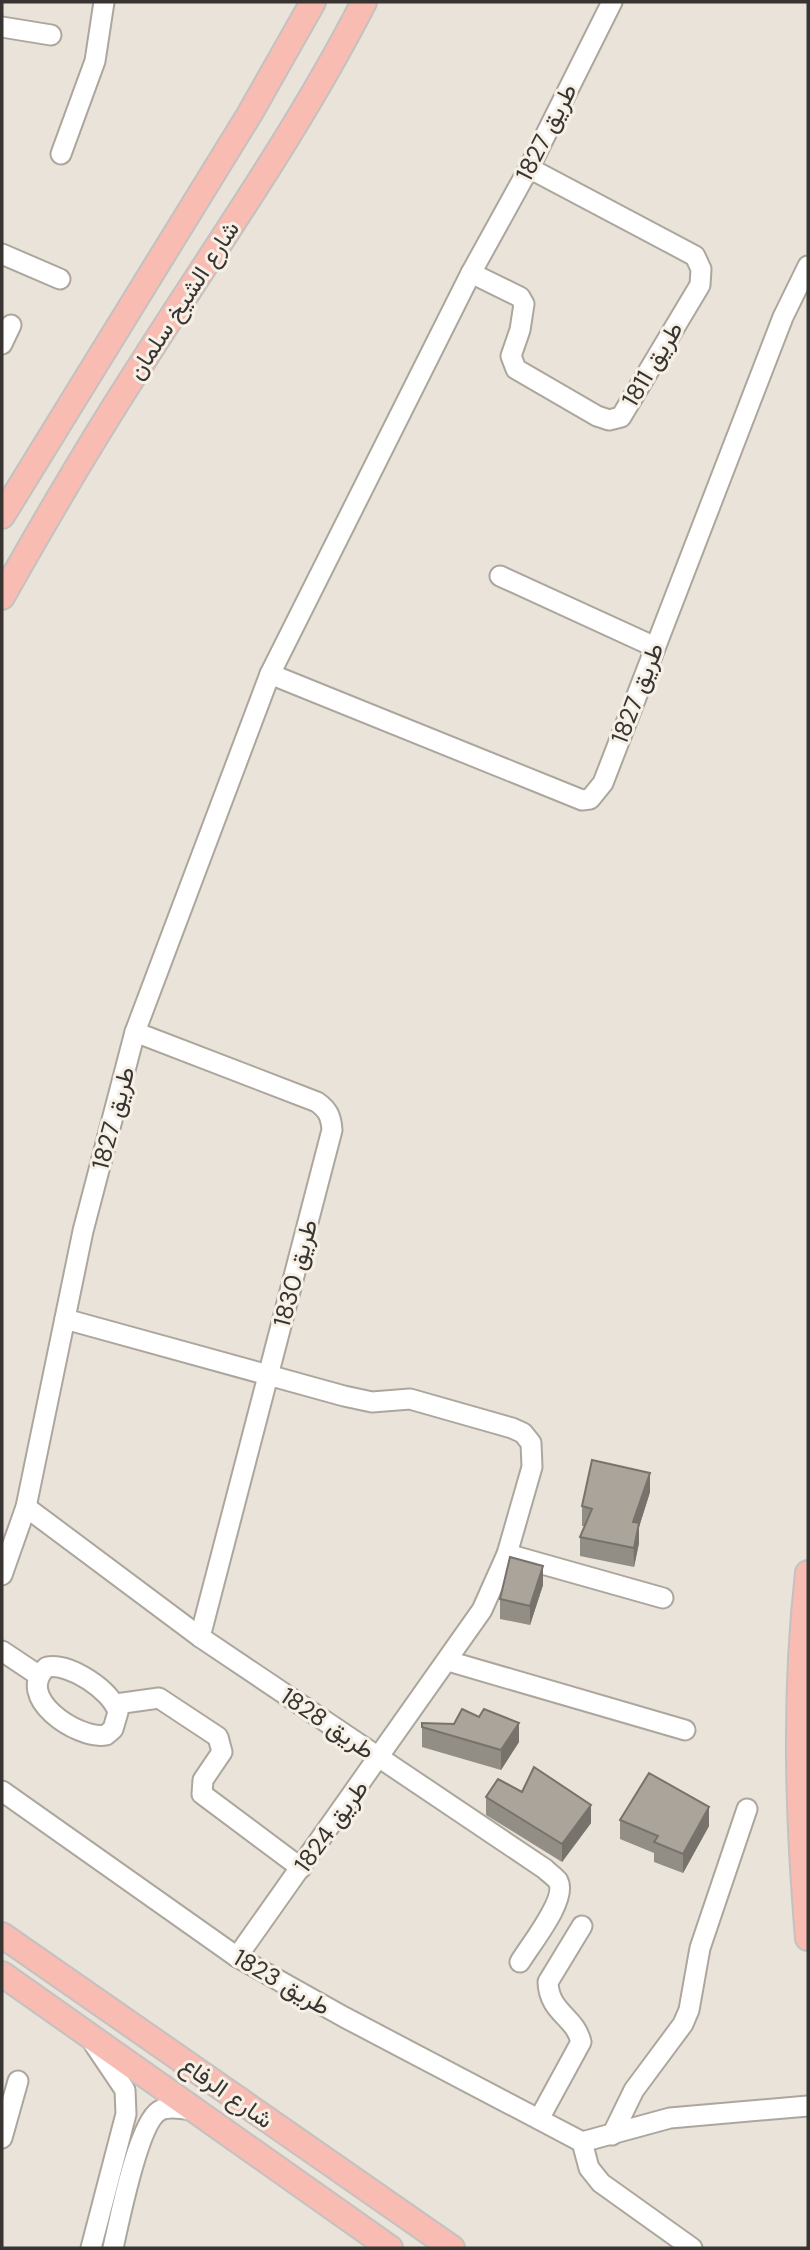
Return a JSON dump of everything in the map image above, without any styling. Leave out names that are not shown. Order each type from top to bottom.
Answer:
[{"type":"main road","name":"شارع الشيخ سلمان","points":[[2,516],[249,115],[313,2]]},
{"type":"main road","name":"شارع الشيخ سلمان","points":[[2,597],[142,363],[317,88],[363,2]]},
{"type":"main road","points":[[808,1573],[799,1669],[808,1938]]},
{"type":"main road","name":"شارع الرفاع","points":[[2,1935],[452,2248]]},
{"type":"main road","name":"شارع الرفاع","points":[[2,1974],[390,2248]]},
{"type":"street","points":[[61,155],[95,61],[104,2]]},
{"type":"street","name":"طريق 1827","points":[[2,1575],[26,1507],[83,1231],[135,1032],[270,674],[471,273],[529,168],[612,2]]},
{"type":"street","points":[[2,27],[51,35]]},
{"type":"street","name":"طريق 1811","points":[[471,273],[520,297],[524,303],[520,330],[511,356],[516,369],[597,416],[609,420],[621,417],[699,285],[701,269],[695,256],[529,168]]},
{"type":"street","points":[[2,254],[60,279]]},
{"type":"street","name":"طريق 1827","points":[[270,674],[582,800],[590,799],[603,783],[783,317],[808,266]]},
{"type":"street","points":[[2,344],[11,326]]},
{"type":"street","points":[[500,576],[655,647]]},
{"type":"street","name":"طريق 1830","points":[[135,1032],[317,1102],[326,1108],[331,1117],[332,1130],[200,1637]]},
{"type":"street","points":[[65,1319],[269,1373]]},
{"type":"street","name":"طريق 1824","points":[[237,1957],[482,1610],[507,1554],[532,1467],[531,1443],[523,1433],[435,1404],[410,1399],[372,1402],[269,1373]]},
{"type":"street","name":"طريق 1828","points":[[26,1507],[200,1637],[545,1869],[557,1880],[560,1891],[557,1903],[520,1962]]},
{"type":"street","points":[[507,1554],[663,1598]]},
{"type":"street","points":[[2,1651],[38,1675]]},
{"type":"street","points":[[448,1661],[685,1730]]},
{"type":"street","points":[[116,1704],[117,1721],[113,1729],[106,1735],[86,1734],[44,1704],[37,1695],[38,1675],[47,1667],[65,1667],[116,1704],[159,1698],[218,1737],[222,1752],[203,1780],[202,1794],[301,1868]]},
{"type":"street","name":"طريق 1823","points":[[2,1791],[237,1957],[344,2017],[582,2142]]},
{"type":"street","points":[[612,2135],[634,2091],[686,2017],[699,1948],[747,1809]]},
{"type":"street","points":[[539,2119],[581,2042],[574,2028],[552,2004],[548,1982],[582,1926]]},
{"type":"street","points":[[89,2037],[125,2090],[126,2113],[91,2248]]},
{"type":"street","points":[[2,2137],[18,2081]]},
{"type":"street","points":[[692,2248],[601,2183],[589,2168],[582,2142],[670,2118],[808,2106]]},
{"type":"street","points":[[113,2248],[145,2127],[160,2110],[175,2108],[196,2111]]},
{"type":"building","points":[[592,1460],[650,1473],[633,1522],[639,1523],[634,1548],[580,1537],[592,1509],[582,1506]]},
{"type":"building","points":[[510,1557],[543,1566],[530,1606],[500,1599]]},
{"type":"building","points":[[462,1709],[479,1717],[484,1709],[519,1723],[501,1750],[422,1727],[422,1723],[454,1724]]},
{"type":"building","points":[[534,1767],[591,1805],[562,1844],[486,1797],[498,1779],[522,1792]]},
{"type":"building","points":[[649,1773],[709,1807],[683,1854],[654,1842],[658,1836],[620,1820]]}]
